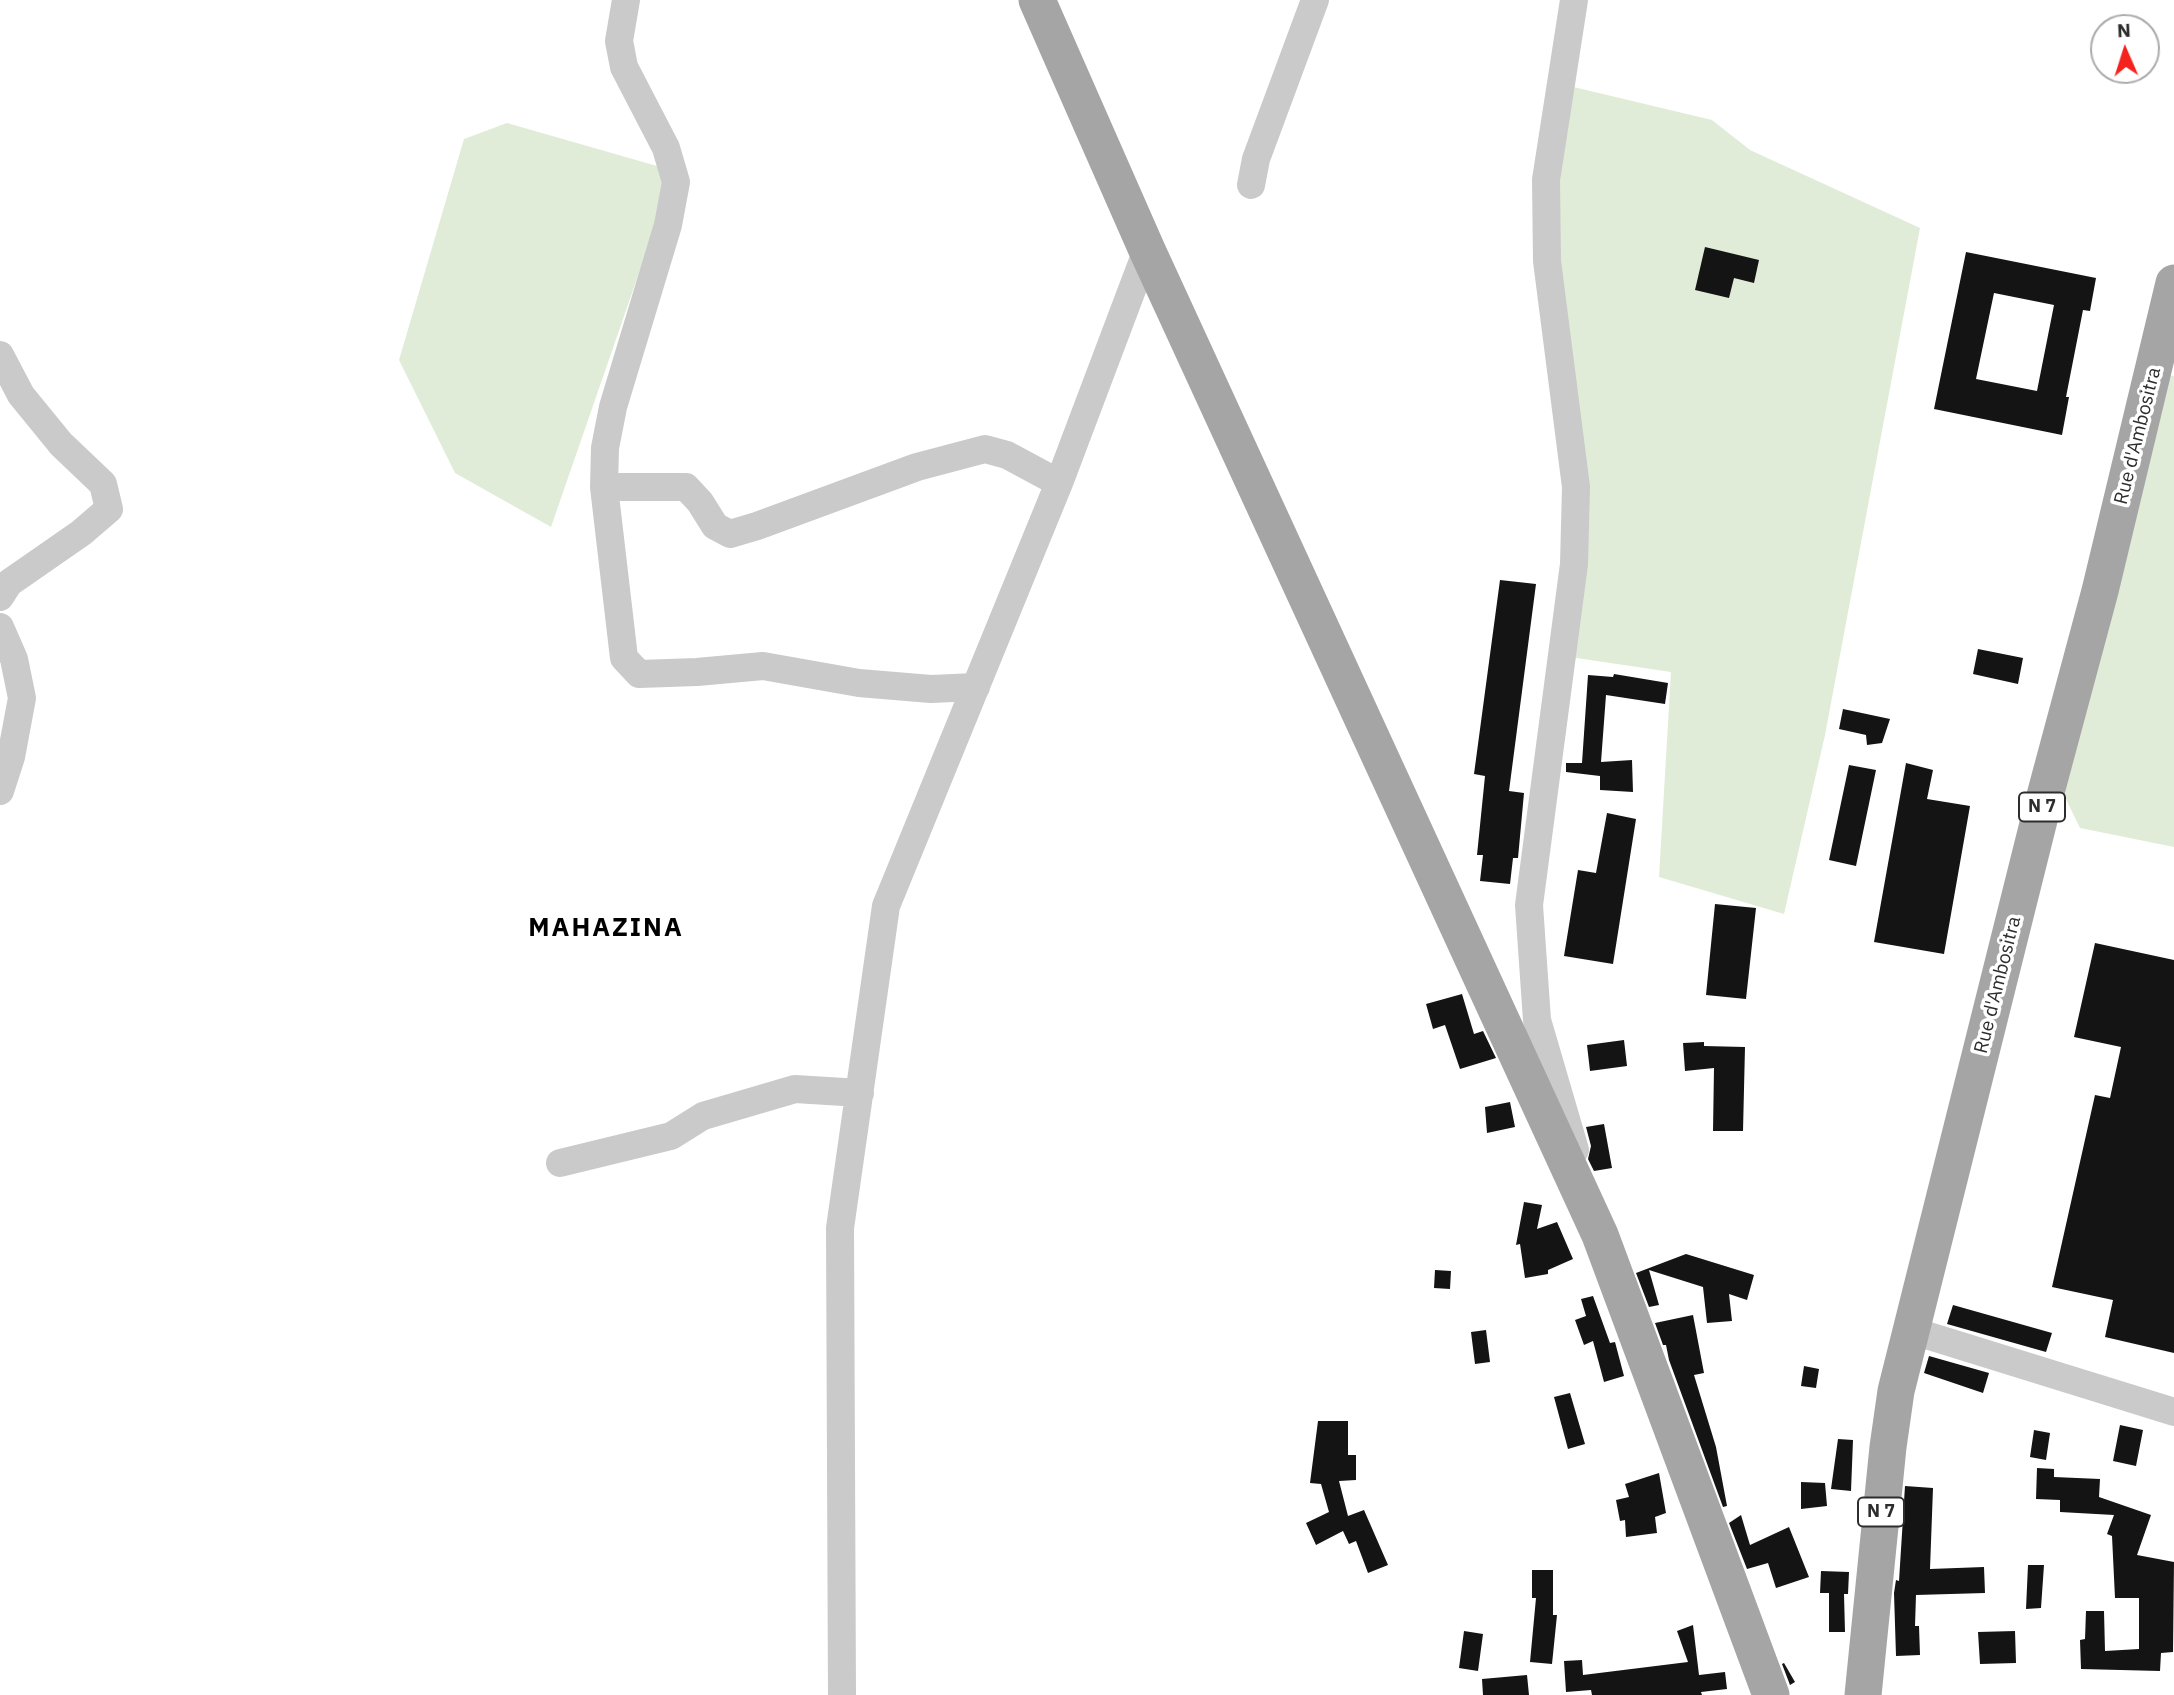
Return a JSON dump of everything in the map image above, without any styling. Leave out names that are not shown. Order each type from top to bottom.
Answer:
[{"type":"main road","points":[[1037,0],[1147,250],[1600,1235],[1771,1695]]},
{"type":"main road","name":"Rue d'Ambositra","points":[[1863,1695],[1896,1391],[2046,792],[2106,565],[2174,283]]},
{"type":"street","points":[[626,0],[619,41],[624,67],[666,148],[676,182],[668,225],[613,407],[605,448],[604,487],[624,658],[639,674],[763,666],[859,683],[931,689],[976,687]]},
{"type":"street","points":[[1251,185],[1256,159],[1315,0]]},
{"type":"street","points":[[1574,0],[1546,180],[1547,261],[1576,487],[1574,564],[1529,905],[1537,1020],[1600,1235]]},
{"type":"street","points":[[842,1695],[841,1227],[886,906],[1059,483],[1147,250]]},
{"type":"street","points":[[0,355],[21,395],[61,444],[103,484],[109,509],[81,533],[9,583],[1,594]]},
{"type":"street","points":[[604,487],[686,487],[700,502],[715,526],[730,534],[917,467],[985,449],[1007,456],[1059,483]]},
{"type":"street","points":[[0,627],[14,659],[22,698],[11,757],[0,791]]},
{"type":"street","points":[[560,1163],[671,1136],[703,1116],[795,1089],[859,1093]]},
{"type":"street","points":[[1913,1331],[2174,1412]]},
{"type":"green space","points":[[1561,84],[1712,120],[1750,150],[1920,228],[1825,735],[1784,914],[1659,877],[1671,672],[1563,656],[1574,564],[1547,261]]},
{"type":"green space","points":[[507,123],[664,168],[667,192],[551,527],[455,473],[399,360],[464,139]]},
{"type":"green space","points":[[2168,375],[2174,376],[2174,847],[2080,828],[2063,793]]},
{"type":"building","points":[[1705,247],[1759,260],[1754,283],[1734,278],[1729,298],[1695,290]]},
{"type":"building","points":[[1966,252],[2096,278],[2090,311],[2083,310],[2066,397],[2069,397],[2062,435],[1934,409]],"holes":[[[1994,293],[2054,305],[2037,391],[1976,379]]]},
{"type":"building","points":[[1500,580],[1536,584],[1509,791],[1524,793],[1518,858],[1513,858],[1510,884],[1480,881],[1483,855],[1477,855],[1485,776],[1474,774]]},
{"type":"building","points":[[1978,649],[2023,658],[2018,684],[1973,674]]},
{"type":"building","points":[[1614,674],[1668,683],[1665,704],[1606,695],[1601,762],[1632,760],[1633,792],[1600,790],[1600,776],[1566,772],[1566,763],[1582,763],[1588,675],[1613,677]]},
{"type":"building","points":[[1843,709],[1890,719],[1882,743],[1867,745],[1866,735],[1839,729]]},
{"type":"building","points":[[1906,763],[1933,770],[1927,799],[1970,806],[1944,954],[1874,942]]},
{"type":"building","points":[[1849,765],[1876,770],[1856,866],[1829,860]]},
{"type":"building","points":[[1607,813],[1636,819],[1613,964],[1564,956],[1578,870],[1596,873]]},
{"type":"building","points":[[1715,904],[1756,908],[1746,999],[1706,995]]},
{"type":"building","points":[[2095,943],[2174,960],[2174,1353],[2105,1337],[2113,1300],[2052,1287],[2095,1095],[2110,1098],[2121,1047],[2074,1037]]},
{"type":"building","points":[[1462,994],[1474,1034],[1483,1031],[1496,1058],[1460,1069],[1445,1025],[1433,1029],[1426,1004]]},
{"type":"building","points":[[1624,1040],[1627,1066],[1590,1071],[1587,1045]]},
{"type":"building","points":[[1704,1042],[1704,1046],[1745,1047],[1743,1131],[1713,1131],[1714,1068],[1685,1071],[1683,1043]]},
{"type":"building","points":[[1510,1102],[1515,1127],[1487,1133],[1485,1107]]},
{"type":"building","points":[[1604,1124],[1612,1168],[1594,1171],[1588,1159],[1591,1146],[1586,1127]]},
{"type":"building","points":[[1524,1202],[1542,1205],[1537,1229],[1557,1222],[1573,1259],[1548,1270],[1548,1274],[1525,1278],[1520,1244],[1516,1245]]},
{"type":"building","points":[[1686,1254],[1754,1275],[1747,1300],[1729,1294],[1732,1321],[1707,1323],[1703,1287],[1649,1270],[1659,1305],[1649,1307],[1636,1273]]},
{"type":"building","points":[[1435,1270],[1451,1271],[1450,1289],[1434,1288]]},
{"type":"building","points":[[1593,1296],[1610,1343],[1615,1342],[1624,1376],[1604,1382],[1593,1341],[1584,1345],[1575,1320],[1586,1316],[1581,1299]]},
{"type":"building","points":[[1953,1305],[2052,1333],[2046,1352],[1947,1324]]},
{"type":"building","points":[[1693,1315],[1704,1373],[1694,1375],[1716,1447],[1727,1506],[1723,1507],[1669,1360],[1666,1345],[1663,1345],[1655,1323]]},
{"type":"building","points":[[1486,1330],[1490,1362],[1475,1364],[1471,1332]]},
{"type":"building","points":[[1929,1356],[1989,1373],[1983,1393],[1924,1373]]},
{"type":"building","points":[[1804,1366],[1819,1369],[1816,1388],[1801,1386]]},
{"type":"building","points":[[1570,1393],[1585,1444],[1568,1449],[1554,1397]]},
{"type":"building","points":[[1318,1421],[1348,1421],[1348,1455],[1356,1455],[1356,1480],[1339,1481],[1348,1516],[1364,1510],[1388,1565],[1368,1573],[1356,1541],[1349,1544],[1343,1531],[1316,1545],[1306,1523],[1329,1512],[1321,1484],[1310,1483]]},
{"type":"building","points":[[2120,1425],[2143,1430],[2136,1466],[2113,1461]]},
{"type":"building","points":[[2034,1430],[2050,1433],[2046,1460],[2030,1457]]},
{"type":"building","points":[[1838,1439],[1853,1440],[1851,1491],[1831,1489]]},
{"type":"building","points":[[2037,1468],[2054,1469],[2054,1477],[2100,1479],[2099,1497],[2151,1515],[2137,1555],[2174,1562],[2173,1652],[2161,1653],[2160,1671],[2081,1669],[2080,1640],[2085,1639],[2086,1611],[2104,1611],[2105,1651],[2139,1649],[2139,1598],[2115,1598],[2112,1536],[2107,1534],[2114,1515],[2060,1512],[2060,1500],[2036,1499]]},
{"type":"building","points":[[1659,1473],[1666,1513],[1655,1517],[1657,1533],[1626,1537],[1625,1520],[1620,1521],[1616,1500],[1629,1497],[1625,1484]]},
{"type":"building","points":[[1801,1482],[1825,1483],[1827,1506],[1801,1509]]},
{"type":"building","points":[[1905,1486],[1933,1488],[1930,1569],[1984,1567],[1985,1593],[1916,1595],[1915,1626],[1919,1626],[1920,1655],[1896,1656],[1894,1593],[1896,1580],[1899,1581]]},
{"type":"building","points":[[1741,1515],[1750,1545],[1789,1527],[1809,1577],[1776,1588],[1768,1563],[1747,1569],[1729,1523]]},
{"type":"building","points":[[2028,1565],[2044,1565],[2041,1608],[2026,1609]]},
{"type":"building","points":[[1532,1570],[1553,1570],[1553,1615],[1557,1615],[1552,1664],[1530,1662],[1536,1598],[1532,1598]]},
{"type":"building","points":[[1821,1571],[1849,1572],[1848,1594],[1844,1594],[1845,1632],[1829,1632],[1829,1593],[1820,1593]]},
{"type":"building","points":[[1693,1625],[1699,1675],[1725,1672],[1727,1689],[1701,1692],[1702,1695],[1592,1695],[1591,1690],[1566,1692],[1564,1661],[1582,1660],[1583,1675],[1688,1662],[1677,1631]]},
{"type":"building","points":[[1464,1631],[1483,1634],[1478,1671],[1459,1668]]},
{"type":"building","points":[[2015,1631],[2016,1663],[1980,1664],[1978,1632]]},
{"type":"building","points":[[1784,1663],[1795,1682],[1790,1685],[1782,1664]]},
{"type":"building","points":[[1527,1675],[1529,1695],[1483,1695],[1482,1679]]},
{"type":"district","name":"MAHAZINA","points":[[606,928]]}]
